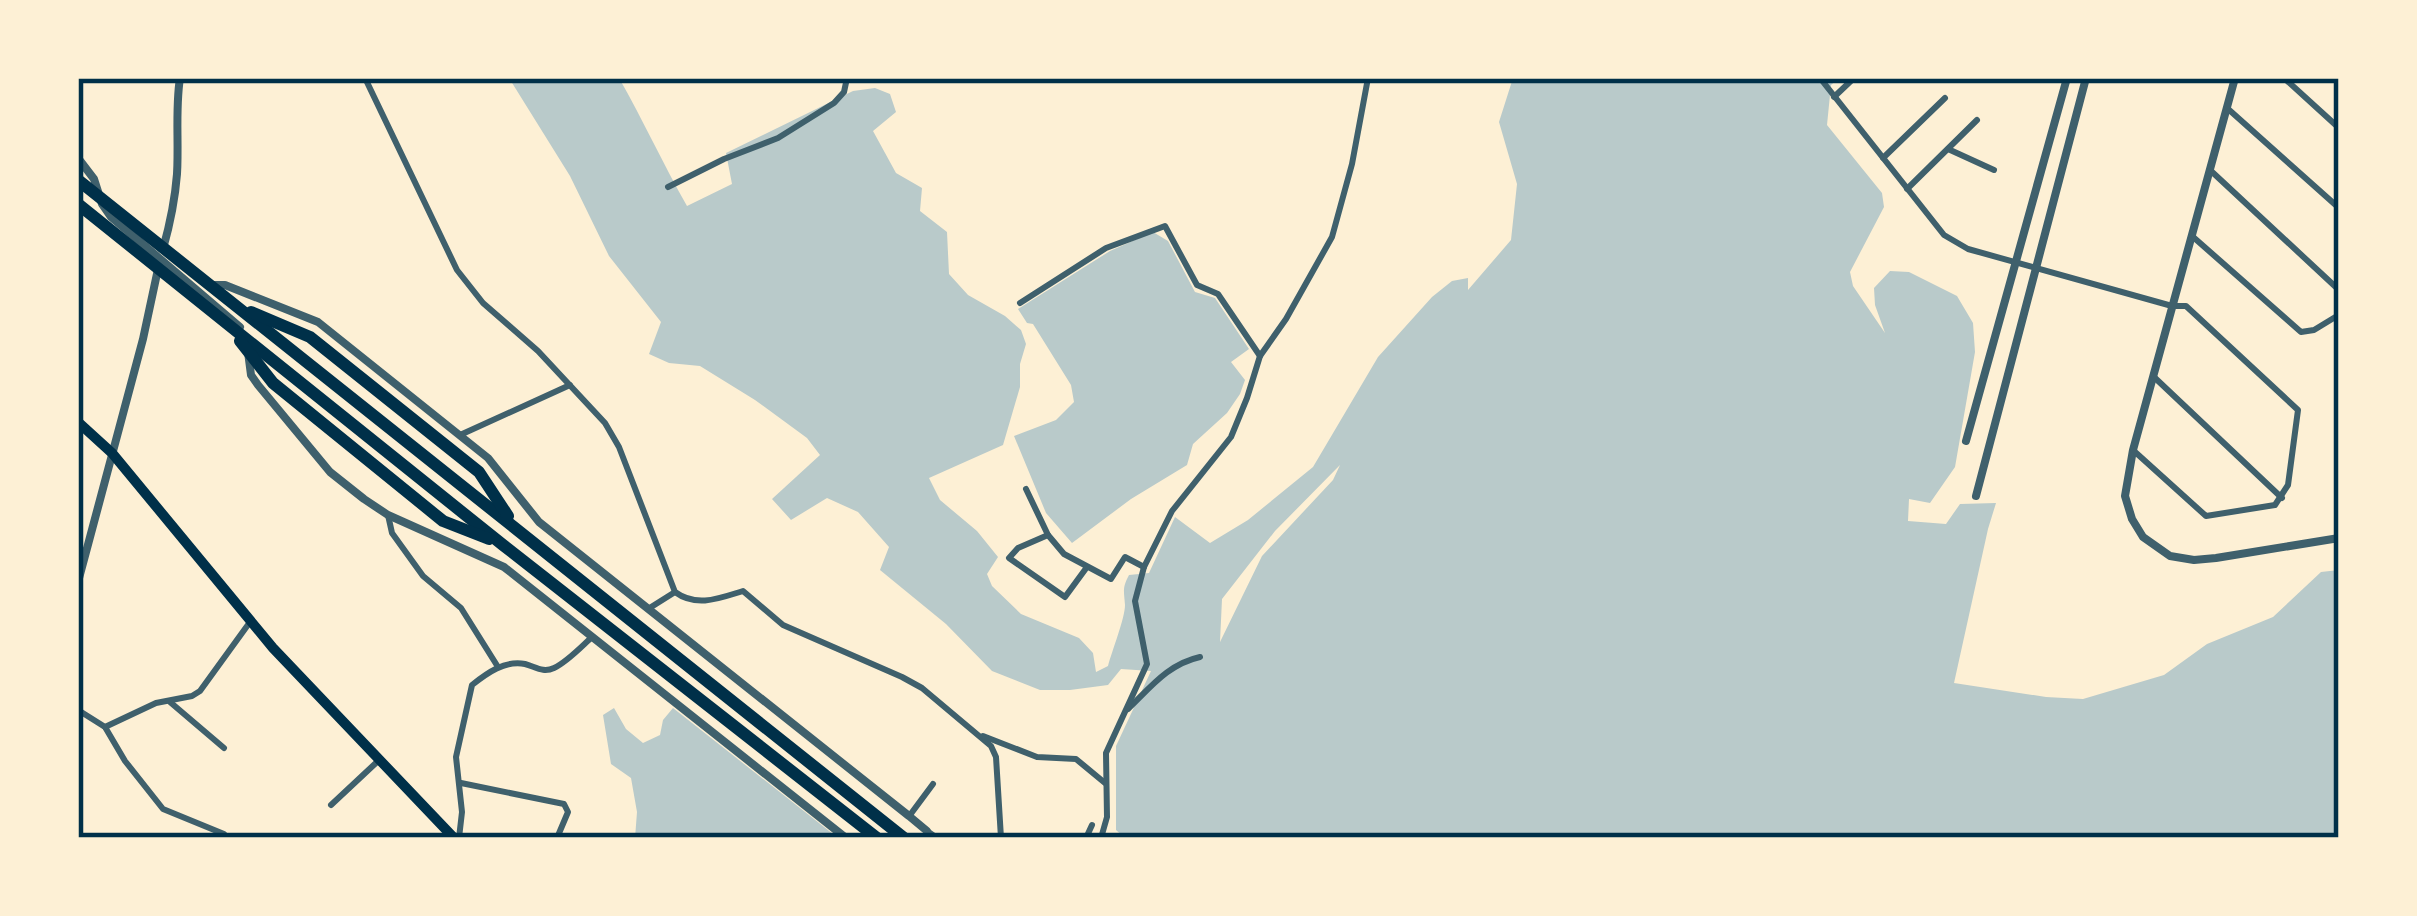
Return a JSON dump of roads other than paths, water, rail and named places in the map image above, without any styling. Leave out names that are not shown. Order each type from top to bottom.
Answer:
[{"type":"highway","points":[[78,179],[904,838]]},
{"type":"highway","points":[[78,204],[224,321],[273,383],[426,508],[443,521],[503,544],[877,838]]},
{"type":"highway","points":[[236,306],[310,337],[479,472],[516,527]]},
{"type":"main road","points":[[78,422],[112,453],[250,622],[456,838]]},
{"type":"street","points":[[78,582],[173,211],[180,78]]},
{"type":"street","points":[[364,78],[457,270],[483,303],[538,351],[605,423],[619,447],[675,592],[698,602],[743,591],[783,625],[922,688],[980,735],[996,757],[1001,838]]},
{"type":"street","points":[[668,187],[778,138],[834,103],[844,92],[847,78]]},
{"type":"street","points":[[1101,838],[1107,817],[1106,754],[1147,664],[1136,602],[1144,567],[1172,511],[1231,437],[1260,356],[1332,237],[1368,78]]},
{"type":"street","points":[[1820,78],[1944,235],[1968,248],[2034,268],[2186,306],[2298,410],[2288,485],[2275,505],[2206,516],[2133,450]]},
{"type":"street","points":[[1834,97],[1854,78]]},
{"type":"street","points":[[1966,441],[2067,78]]},
{"type":"street","points":[[1976,496],[2086,78]]},
{"type":"street","points":[[2235,78],[2133,450],[2125,496],[2143,536],[2170,556],[2194,560],[2339,538],[2339,527]]},
{"type":"street","points":[[2284,78],[2339,128]]},
{"type":"street","points":[[1882,158],[1945,98]]},
{"type":"street","points":[[2228,108],[2339,208]]},
{"type":"street","points":[[1907,190],[1977,120]]},
{"type":"street","points":[[1948,149],[1994,170]]},
{"type":"street","points":[[78,179],[80,160]]},
{"type":"street","points":[[80,160],[94,178],[111,217],[160,260],[197,284],[226,285],[318,322],[494,464],[531,515],[931,836]]},
{"type":"street","points":[[2210,170],[2339,290]]},
{"type":"street","points":[[84,223],[111,217]]},
{"type":"street","points":[[1020,303],[1106,248],[1165,226],[1197,285],[1218,294],[1260,356]]},
{"type":"street","points":[[2192,236],[2301,332],[2337,316],[2339,307]]},
{"type":"street","points":[[174,270],[245,334],[251,375],[330,472],[388,515],[504,567],[846,838]]},
{"type":"street","points":[[213,304],[214,291],[226,285]]},
{"type":"street","points":[[2153,377],[2282,497]]},
{"type":"street","points":[[460,435],[570,385]]},
{"type":"street","points":[[1026,489],[1048,535],[1064,554],[1111,578],[1125,557],[1144,567]]},
{"type":"street","points":[[388,515],[392,533],[423,575],[461,608],[498,667]]},
{"type":"street","points":[[82,522],[93,526]]},
{"type":"street","points":[[1048,535],[1018,548],[1010,558],[1065,598],[1088,566]]},
{"type":"street","points":[[648,609],[675,592]]},
{"type":"street","points":[[104,727],[156,704],[192,696],[208,684],[250,622]]},
{"type":"street","points":[[456,838],[462,812],[456,757],[472,685],[498,667],[520,663],[546,671],[555,668],[592,638]]},
{"type":"street","points":[[1126,712],[1170,668],[1200,657]]},
{"type":"street","points":[[170,701],[224,748]]},
{"type":"street","points":[[78,710],[104,727],[153,800],[172,815],[224,834]]},
{"type":"street","points":[[980,735],[1037,757],[1076,759],[1105,783]]},
{"type":"street","points":[[331,805],[378,760]]},
{"type":"street","points":[[460,783],[564,804],[568,812],[556,838]]},
{"type":"street","points":[[909,816],[933,784]]},
{"type":"street","points":[[1086,838],[1093,825]]}]
